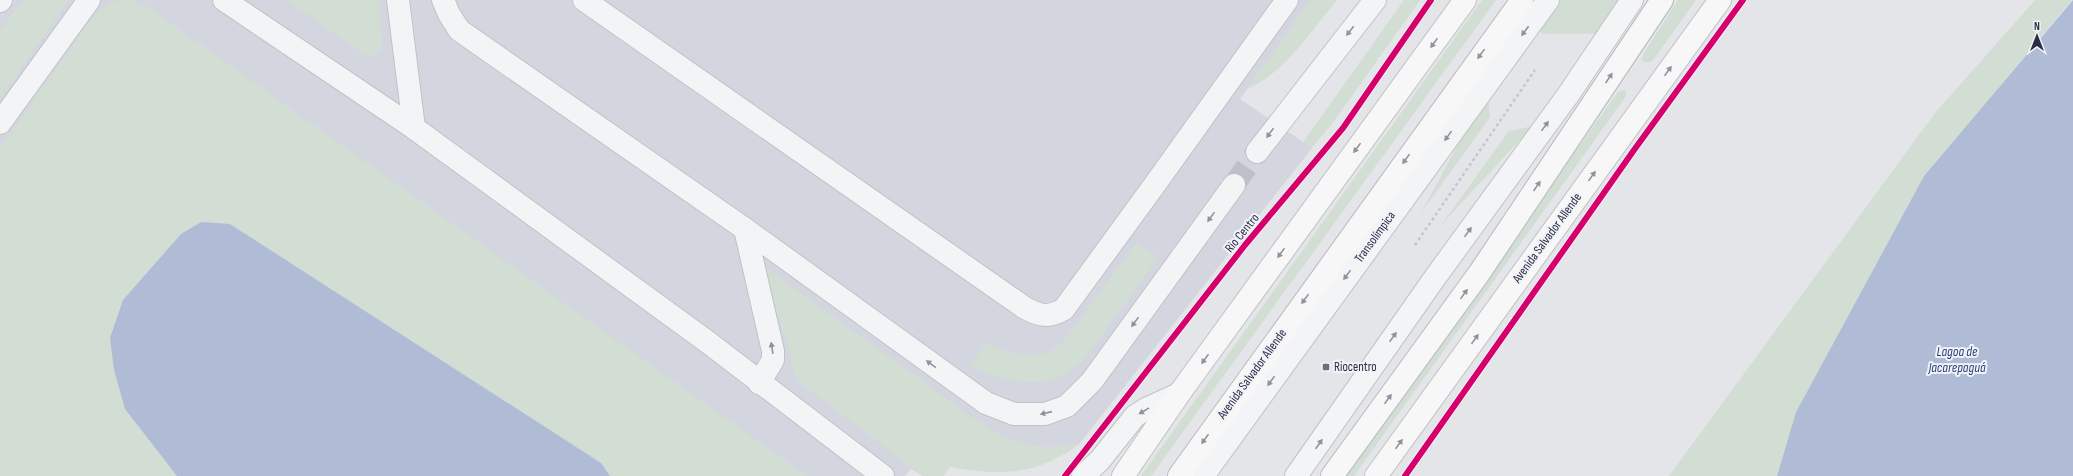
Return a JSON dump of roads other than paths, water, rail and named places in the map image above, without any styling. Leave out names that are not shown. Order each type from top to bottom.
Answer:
[{"type":"main road","points":[[1123,476],[1179,394],[1465,0]]},
{"type":"main road","name":"Avenida Salvador Allende","points":[[1179,476],[1522,0]]},
{"type":"main road","points":[[1332,476],[1480,272],[1662,0]]},
{"type":"main road","name":"Avenida Salvador Allende","points":[[1376,476],[1720,0]]},
{"type":"lane","points":[[0,123],[89,0]]},
{"type":"lane","points":[[224,0],[414,128],[709,343],[883,476]]},
{"type":"lane","points":[[398,0],[414,128]]},
{"type":"lane","points":[[443,0],[449,14],[459,30],[745,229],[986,403],[1014,414],[1045,414],[1067,406],[1092,381],[1234,185]]},
{"type":"lane","points":[[584,0],[1025,308],[1036,314],[1045,316],[1054,315],[1064,309],[1287,0]]},
{"type":"lane","points":[[1257,152],[1375,0]]},
{"type":"lane","name":"Transolímpica","points":[[1203,476],[1548,0]]},
{"type":"lane","points":[[1296,476],[1434,280],[1568,95],[1632,0]]},
{"type":"lane","points":[[745,229],[773,351],[773,360],[759,382]]},
{"type":"lane","points":[[1083,476],[1100,460],[1135,416],[1146,409],[1179,394]]},
{"type":"water","name":"Lagoa de Jacarepaguá","points":[[2073,0],[2073,476],[1777,476],[1796,412],[1924,176]]},
{"type":"water","points":[[201,222],[230,224],[601,463],[610,476],[177,476],[125,409],[114,370],[110,338],[123,300],[181,234]]},
{"type":"tunnel","points":[[1234,185],[1257,152]]},
{"type":"place","name":"Riocentro","points":[[1326,367]]}]
